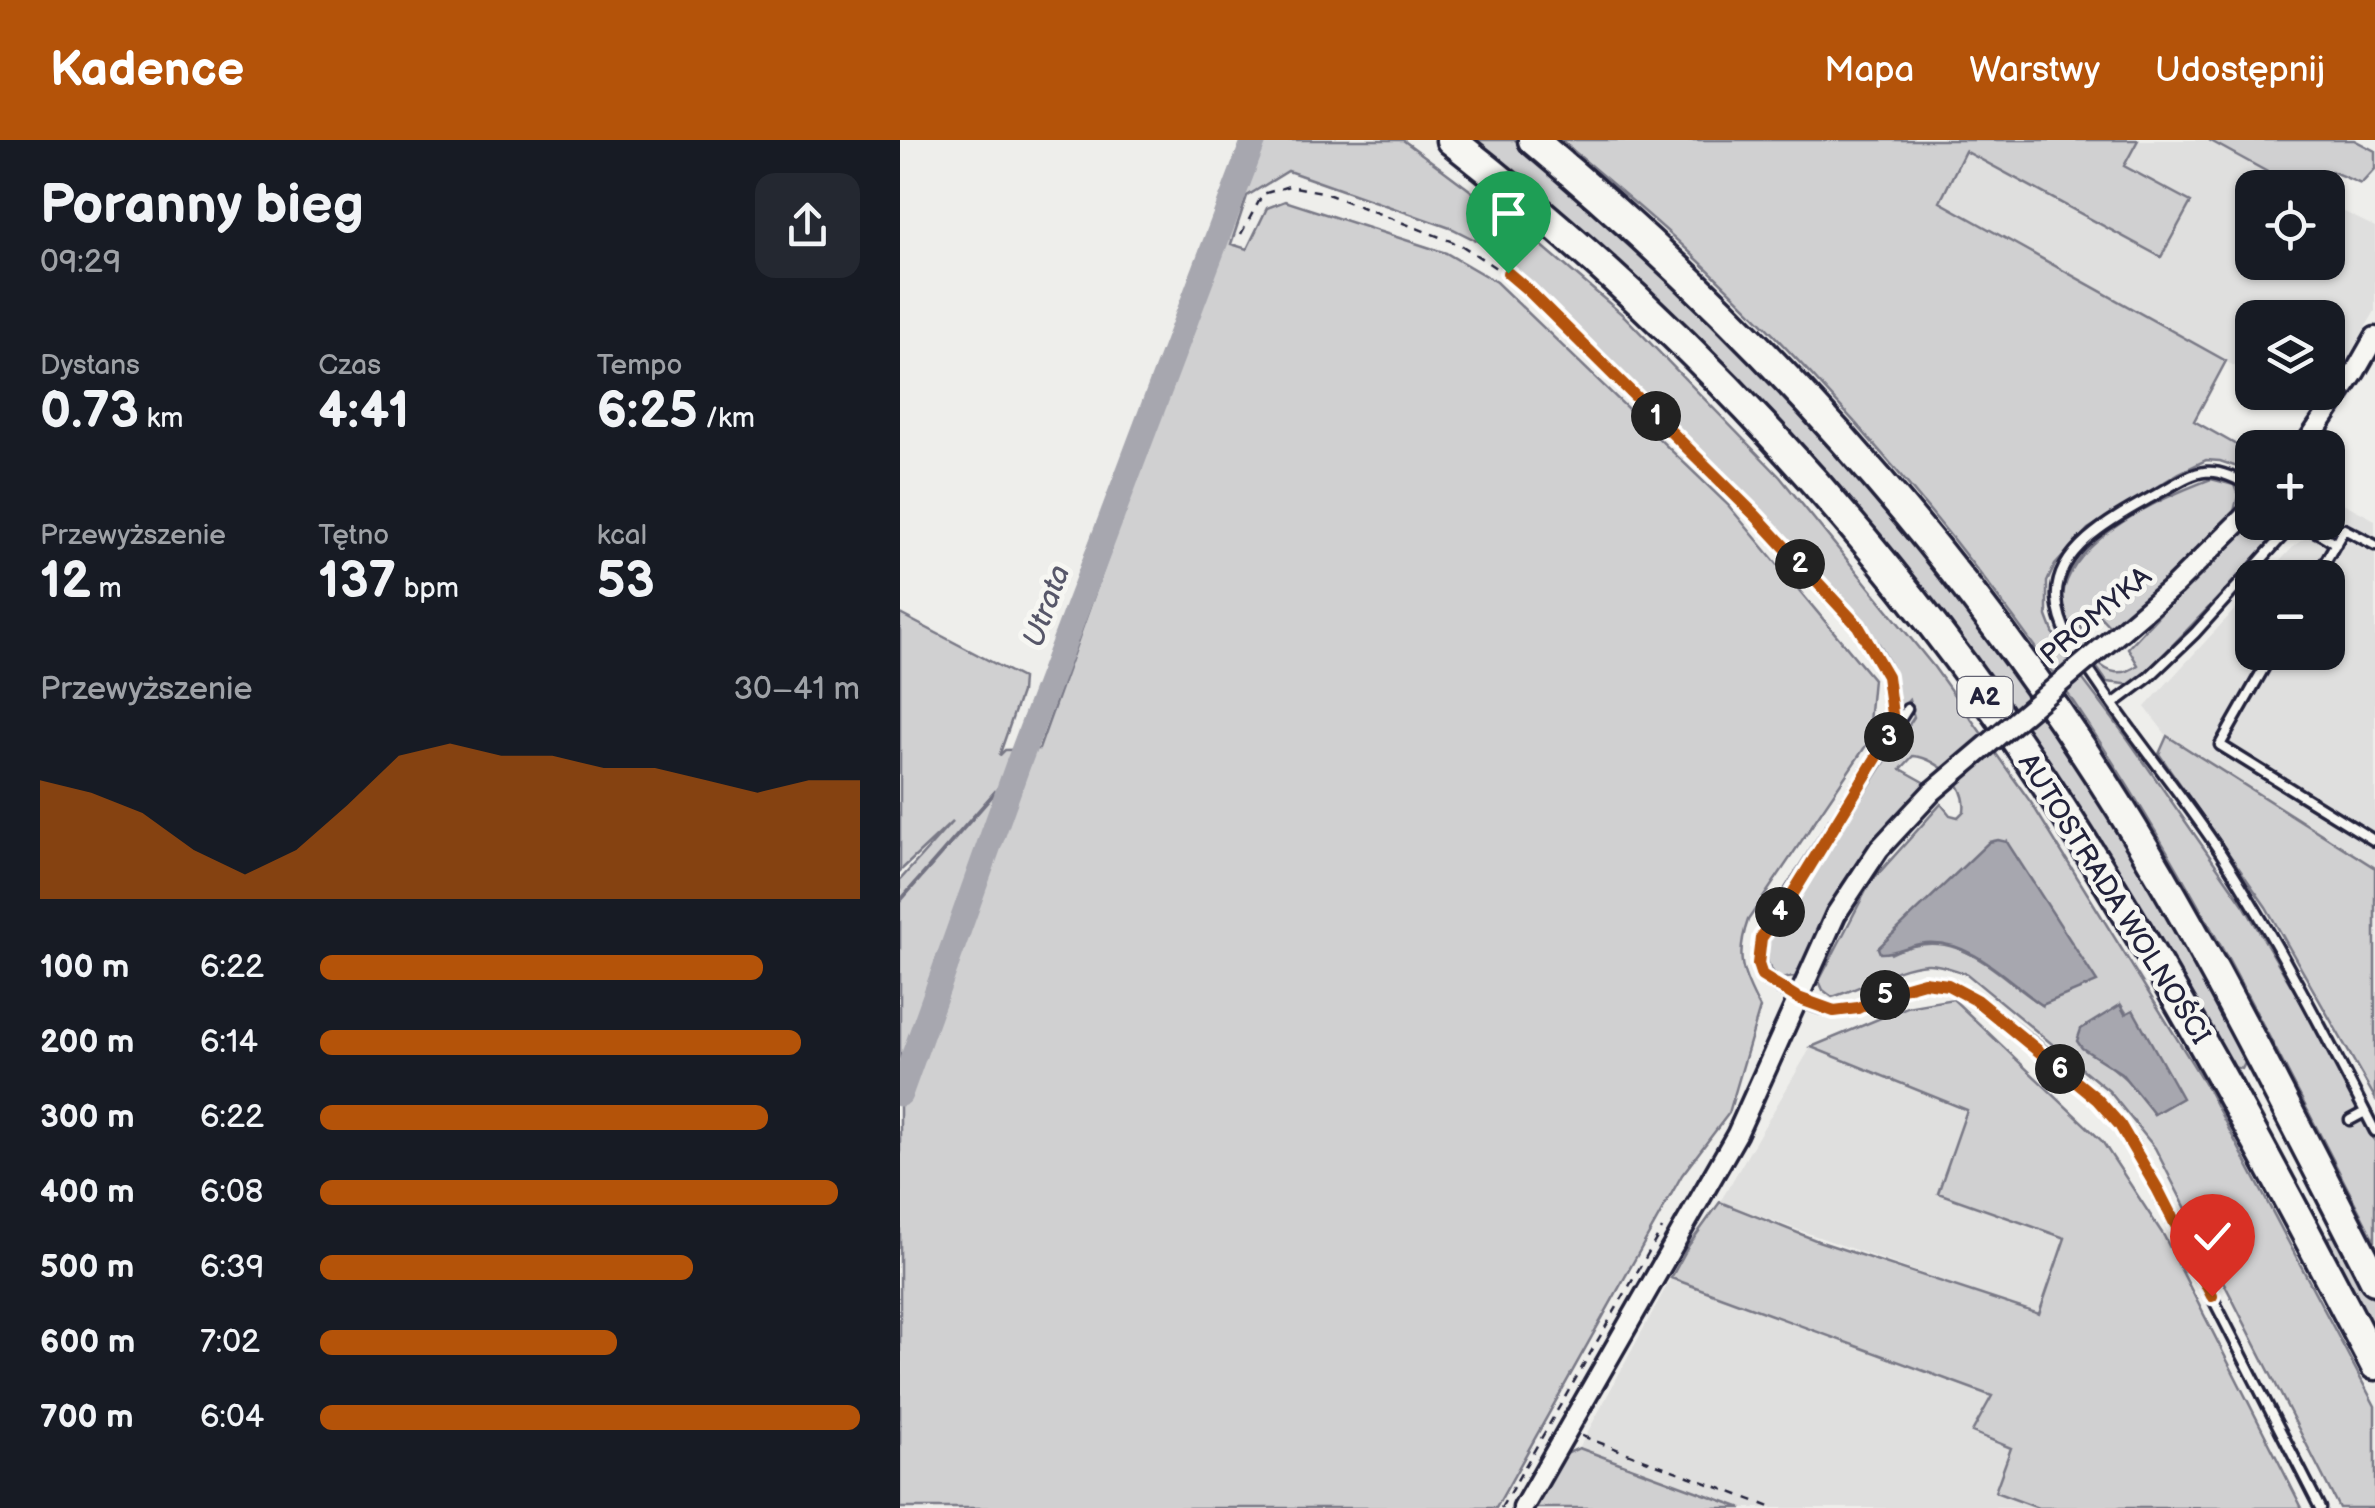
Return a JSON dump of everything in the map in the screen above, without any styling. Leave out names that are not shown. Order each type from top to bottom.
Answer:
[{"type":"highway","name":"AUTOSTRADA WOLNOŚCI","points":[[1451,140],[1614,275],[1726,386],[1844,514],[1944,642],[2039,774],[2141,937],[2232,1093],[2375,1365]]},
{"type":"highway","name":"AUTOSTRADA WOLNOŚCI","points":[[1533,140],[1664,254],[1787,376],[1900,504],[2006,639],[2120,808],[2183,915],[2375,1280]]},
{"type":"street","points":[[2315,430],[2375,337]]},
{"type":"street","name":"PROMYKA","points":[[1523,1508],[1737,1134],[1817,952],[1855,880],[1896,828],[1932,792],[2174,586],[2235,526]]},
{"type":"lane","points":[[2235,478],[2224,472],[2197,472],[2132,508],[2069,557],[2059,575],[2056,596],[2060,622],[2113,704],[2218,850],[2303,992],[2375,1131]]},
{"type":"lane","points":[[2113,704],[2150,677],[2195,633],[2289,529],[2298,526],[2315,531],[2336,544]]},
{"type":"lane","points":[[2327,560],[2344,529],[2375,545]]},
{"type":"lane","points":[[2262,670],[2220,745],[2375,841]]},
{"type":"lane","points":[[1907,709],[1792,895],[1761,938],[1758,964],[1762,976],[1798,998],[1826,1010],[1842,1011],[1912,984],[1948,985],[1976,1000],[2097,1099],[2120,1125],[2142,1162],[2320,1508]]},
{"type":"lane","points":[[2350,1120],[2365,1112]]},
{"type":"path","points":[[1241,234],[1263,194],[1290,186],[1322,192],[1446,238],[1508,273],[1756,516],[1858,626],[1887,676],[1894,729]]},
{"type":"path","points":[[1502,1508],[1660,1230],[1672,1233]]},
{"type":"path","points":[[1567,1430],[1773,1508]]},
{"type":"shaded area","points":[[1262,140],[1403,140],[1526,232],[1624,316],[1780,477],[1934,667],[2032,804],[2205,1084],[2375,1406],[2375,1508],[2339,1508],[2155,1148],[2109,1091],[1967,974],[1927,964],[1903,969],[1832,997],[1823,990],[1819,981],[1870,883],[1941,804],[1950,815],[1958,817],[1964,811],[1961,792],[1949,774],[1932,762],[1913,756],[1901,769],[1926,783],[1862,855],[1841,886],[1795,977],[1778,979],[1770,968],[1765,954],[1771,937],[1914,717],[1909,700],[1898,712],[1892,668],[1879,644],[1707,459],[1485,245],[1453,229],[1288,171],[1247,196],[1231,244],[1247,249],[1267,208],[1285,201],[1446,253],[1496,282],[1728,505],[1873,679],[1867,744],[1748,920],[1742,965],[1760,1008],[1729,1113],[1682,1175],[1496,1508],[900,1508],[900,880],[952,822],[900,871],[900,614],[1022,678],[1021,693],[999,756],[1005,750],[1039,749],[1221,241]],"holes":[[[2007,841],[2042,1005],[1990,966],[1954,947],[1914,946],[1890,954]],[[2121,1005],[2181,1098],[2154,1114],[2134,1086],[2104,1060]]]},
{"type":"shaded area","points":[[1464,140],[1520,140],[1608,214],[1870,480],[2088,773],[2248,1057],[2242,1069],[2228,1066],[1911,585]]},
{"type":"shaded area","points":[[1561,140],[2138,140],[2124,166],[2191,202],[2161,257],[1965,151],[1940,202],[2226,361],[2194,421],[2235,444],[2235,466],[2206,460],[2088,529],[2055,565],[2047,582],[2047,616],[2059,648],[2245,907],[2325,1043],[2375,1142],[2375,1242],[2183,879],[2142,808],[2052,671],[1967,557],[1877,448],[1781,343],[1681,244]]},
{"type":"shaded area","points":[[2138,140],[2210,140],[2265,170],[2235,170],[2235,280],[2345,280],[2345,212],[2375,227],[2375,311],[2345,362],[2345,300],[2235,300],[2235,367],[1940,202],[1964,151],[2161,257],[2123,166]]},
{"type":"shaded area","points":[[2209,140],[2354,140],[2375,151],[2375,169],[2361,184],[2345,177],[2345,170],[2264,170]]},
{"type":"shaded area","points":[[2211,479],[2234,485],[2232,520],[2213,541],[2111,628],[2094,610],[2080,620],[2085,643],[2106,669],[2127,671],[2138,665],[2128,648],[2235,534],[2235,540],[2271,540],[2254,560],[2235,560],[2235,580],[2134,685],[2107,682],[2083,648],[2078,649],[2064,618],[2064,590],[2076,564],[2098,541],[2125,521]]},
{"type":"shaded area","points":[[2345,504],[2375,520],[2375,868],[2167,736],[2145,707],[2235,609],[2235,670],[2345,670],[2345,560],[2281,560],[2302,540],[2345,540]]},
{"type":"shaded area","points":[[2167,736],[2375,868],[2375,1098],[2266,907],[2159,754]]},
{"type":"shaded area","points":[[1989,842],[2007,842],[2097,982],[2042,1005],[1988,964],[1959,948],[1926,943],[1880,953],[1878,948]]},
{"type":"shaded area","points":[[1953,999],[2102,1141],[2164,1236],[2302,1508],[2038,1508],[1995,1492],[2011,1448],[1972,1432],[1992,1396],[1671,1278],[1720,1202],[1818,1241],[2039,1314],[2065,1238],[1938,1193],[1967,1110],[1811,1047],[1907,1007]]},
{"type":"shaded area","points":[[2120,1005],[2125,1014],[2133,1010],[2182,1098],[2154,1114],[2121,1073],[2077,1041],[2081,1029]]},
{"type":"shaded area","points":[[1811,1047],[1967,1110],[1938,1193],[2065,1238],[2039,1315],[1720,1202]]},
{"type":"shaded area","points":[[2335,1236],[2353,1258],[2375,1299],[2375,1346],[2328,1249],[2329,1237]]},
{"type":"shaded area","points":[[1671,1278],[1993,1396],[2012,1448],[1995,1492],[2038,1508],[1742,1508],[1579,1448]]},
{"type":"shaded area","points":[[1579,1448],[1742,1508],[1535,1508],[1566,1454]]},
{"type":"waterway","name":"Utrata","points":[[900,1094],[1017,767],[1254,140]]},
{"type":"waterway","points":[[900,901],[1017,767]]},
{"type":"route","points":[[1508,273],[1756,516],[1858,626],[1882,662],[1894,729],[1792,895],[1761,938],[1758,964],[1762,976],[1816,1007],[1834,1011],[1858,1008],[1892,991],[1924,982],[1948,985],[1976,1000],[2097,1099],[2120,1125],[2212,1296]]}]
